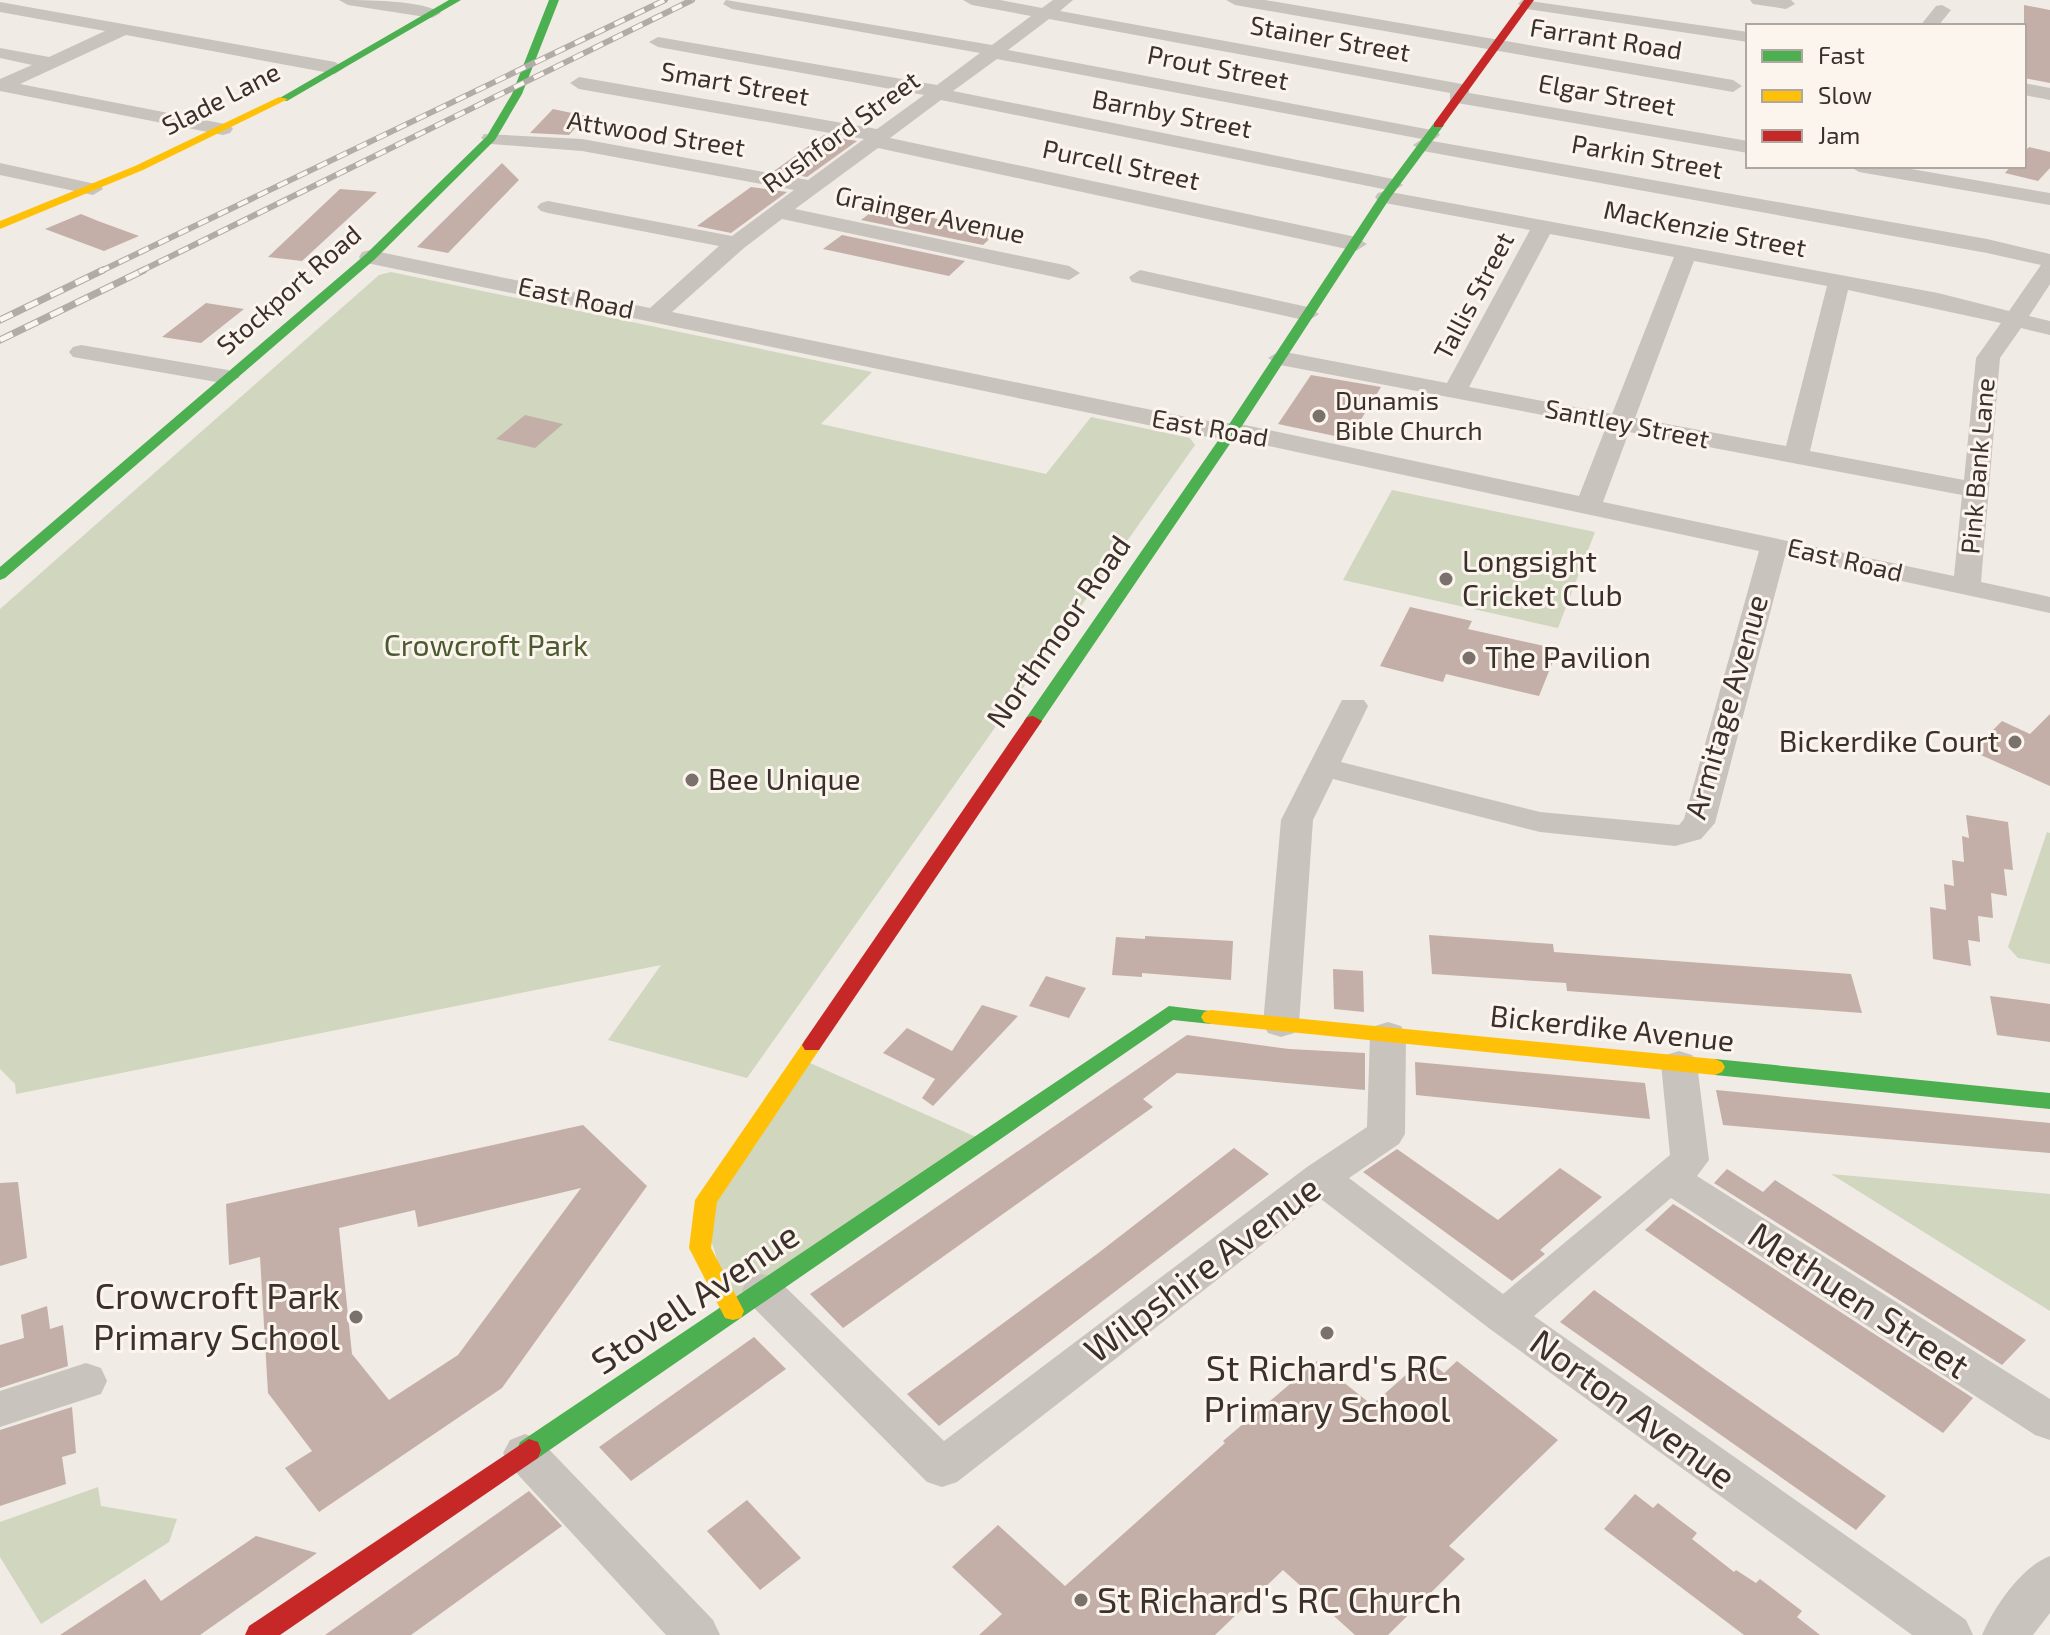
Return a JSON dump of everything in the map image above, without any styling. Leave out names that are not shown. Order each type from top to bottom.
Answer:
[{"type":"main road","name":"Slade Lane","points":[[0,225],[93,189],[223,129],[456,0]]},
{"type":"main road","name":"Stockport Road","points":[[0,575],[370,257],[491,138],[517,94],[554,0]]},
{"type":"main road","name":"Northmoor Road","points":[[748,1301],[700,1248],[706,1200],[1231,432],[1389,191],[1528,2]]},
{"type":"main road","name":"Stovell Avenue","points":[[258,1635],[1169,1013]]},
{"type":"main road","name":"Bickerdike Avenue","points":[[1169,1013],[2050,1101]]},
{"type":"street","points":[[348,0],[432,13]]},
{"type":"street","name":"Stainer Street","points":[[972,0],[1459,93]]},
{"type":"street","name":"Rushford Street","points":[[655,315],[736,243],[1064,0]]},
{"type":"street","name":"Farrant Road","points":[[1235,0],[1733,86]]},
{"type":"street","points":[[1759,0],[1786,4]]},
{"type":"street","points":[[1528,2],[1746,37]]},
{"type":"street","name":"Prout Street","points":[[732,4],[997,52],[1427,140]]},
{"type":"street","points":[[0,7],[335,68]]},
{"type":"street","points":[[1931,24],[1942,10]]},
{"type":"street","points":[[1,86],[123,30]]},
{"type":"street","name":"Barnby Street","points":[[658,42],[941,93],[1389,191]]},
{"type":"street","points":[[0,53],[51,63]]},
{"type":"street","name":"Smart Street","points":[[579,83],[878,139]]},
{"type":"street","points":[[1,86],[223,129]]},
{"type":"street","points":[[2026,89],[2050,94]]},
{"type":"street","name":"Elgar Street","points":[[1459,93],[1746,147]]},
{"type":"street","name":"Attwood Street","points":[[491,138],[582,145],[812,187]]},
{"type":"street","name":"Purcell Street","points":[[878,139],[1356,244]]},
{"type":"street","name":"Parkin Street","points":[[1427,140],[1987,246],[2050,261]]},
{"type":"street","points":[[1871,168],[2050,199]]},
{"type":"street","points":[[0,169],[93,189]]},
{"type":"street","name":"MacKenzie Street","points":[[1389,191],[1543,227],[1938,300],[2050,328]]},
{"type":"street","points":[[548,207],[736,243]]},
{"type":"street","name":"Grainger Avenue","points":[[779,212],[1069,273]]},
{"type":"street","name":"Tallis Street","points":[[1455,391],[1543,227]]},
{"type":"street","points":[[1588,506],[1618,422],[1686,254]]},
{"type":"street","name":"East Road","points":[[370,257],[1231,432],[2050,605]]},
{"type":"street","name":"Pink Bank Lane","points":[[1967,588],[1988,358],[2050,268]]},
{"type":"street","points":[[1140,277],[1308,314]]},
{"type":"street","points":[[1796,456],[1839,282]]},
{"type":"street","points":[[81,352],[228,377]]},
{"type":"street","name":"Santley Street","points":[[1280,358],[1975,490]]},
{"type":"street","name":"Armitage Avenue","points":[[1324,767],[1540,822],[1675,836],[1690,832],[1699,823],[1774,545]]},
{"type":"street","points":[[1281,1024],[1297,820],[1353,706]]},
{"type":"street","name":"Wilpshire Avenue","points":[[748,1301],[942,1468],[1321,1178],[1386,1134],[1388,1035]]},
{"type":"street","points":[[1504,1317],[1690,1160],[1679,1064]]},
{"type":"street","name":"Norton Avenue","points":[[1321,1178],[1504,1317],[1950,1635]]},
{"type":"street","name":"Methuen Street","points":[[1669,1178],[2050,1422]]},
{"type":"street","points":[[0,1409],[86,1381]]},
{"type":"street","points":[[525,1453],[697,1635]]},
{"type":"street","points":[[2005,1635],[2050,1577]]},
{"type":"green space","name":"Crowcroft Park","points":[[391,272],[872,372],[821,424],[1046,474],[1091,417],[1190,438],[1195,445],[747,1078],[608,1040],[661,965],[16,1094],[15,1084],[0,1069],[0,609],[379,275]]},
{"type":"green space","points":[[1392,490],[1595,532],[1558,628],[1343,580]]},
{"type":"green space","points":[[2047,832],[2050,833],[2050,964],[2018,958],[2008,947]]},
{"type":"green space","points":[[801,1059],[983,1140],[733,1311],[704,1217]]},
{"type":"green space","points":[[1831,1174],[2050,1194],[2050,1311]]},
{"type":"green space","points":[[98,1487],[101,1506],[177,1519],[169,1542],[41,1624],[0,1557],[0,1522]]},
{"type":"building","points":[[2024,5],[2050,10],[2050,83],[2026,78]]},
{"type":"building","points":[[553,109],[586,116],[569,135],[530,133]]},
{"type":"building","points":[[824,135],[857,141],[807,177],[774,171]]},
{"type":"building","points":[[2029,147],[2050,152],[2050,168],[2038,181],[2005,173],[2009,168],[2026,168],[2026,150]]},
{"type":"building","points":[[502,163],[519,180],[448,253],[417,247]]},
{"type":"building","points":[[751,187],[787,192],[731,233],[697,226]]},
{"type":"building","points":[[340,189],[377,192],[302,261],[268,257]]},
{"type":"building","points":[[878,207],[998,231],[983,245],[861,220]]},
{"type":"building","points":[[81,214],[139,236],[104,251],[45,229]]},
{"type":"building","points":[[842,235],[965,261],[949,276],[823,249]]},
{"type":"building","points":[[206,303],[244,309],[201,343],[162,337]]},
{"type":"building","points":[[1311,375],[1381,387],[1349,439],[1278,424]]},
{"type":"building","points":[[525,415],[563,424],[535,448],[496,439]]},
{"type":"building","name":"The Pavilion","points":[[1410,607],[1472,621],[1468,629],[1558,649],[1539,696],[1446,674],[1443,682],[1380,666]]},
{"type":"building","name":"Bickerdike Court","points":[[2050,714],[2050,786],[1972,751],[2002,721],[2030,734]]},
{"type":"building","points":[[1966,815],[2008,822],[2013,870],[2004,869],[2007,896],[1991,893],[1993,918],[1978,916],[1980,942],[1968,940],[1971,966],[1933,959],[1930,907],[1946,910],[1944,884],[1954,886],[1952,860],[1964,862],[1962,836],[1969,838]]},
{"type":"building","points":[[1429,935],[1553,944],[1554,952],[1851,974],[1862,1013],[1567,991],[1566,983],[1432,974]]},
{"type":"building","points":[[1145,936],[1233,941],[1231,980],[1142,973],[1142,977],[1112,975],[1116,937],[1145,939]]},
{"type":"building","points":[[1333,969],[1363,971],[1364,1012],[1334,1009]]},
{"type":"building","points":[[1046,976],[1086,988],[1069,1018],[1029,1006]]},
{"type":"building","points":[[1990,996],[2050,1004],[2050,1042],[1997,1035]]},
{"type":"building","points":[[982,1005],[1018,1016],[933,1106],[922,1098],[935,1079],[883,1053],[907,1028],[952,1051]]},
{"type":"building","points":[[1187,1035],[1289,1049],[1365,1053],[1365,1090],[1177,1073],[1143,1099],[1153,1107],[843,1328],[810,1294]]},
{"type":"building","points":[[1415,1062],[1645,1083],[1650,1119],[1416,1095]]},
{"type":"building","points":[[1716,1090],[2050,1123],[2050,1153],[1723,1125]]},
{"type":"building","points":[[583,1125],[647,1186],[502,1388],[319,1512],[285,1468],[312,1451],[268,1393],[260,1257],[229,1265],[226,1204]],"holes":[[[581,1188],[458,1355],[389,1400],[352,1354],[339,1228],[415,1210],[418,1227]]]},
{"type":"building","points":[[1234,1148],[1269,1174],[939,1426],[907,1394],[1097,1254]]},
{"type":"building","points":[[1397,1149],[1498,1220],[1560,1168],[1602,1197],[1540,1250],[1545,1254],[1512,1281],[1363,1172]]},
{"type":"building","points":[[1727,1169],[1763,1192],[1775,1180],[2026,1340],[2002,1365],[1714,1183]]},
{"type":"building","points":[[18,1182],[27,1258],[0,1266],[0,1183]]},
{"type":"building","points":[[1673,1204],[1973,1398],[1943,1433],[1645,1230]]},
{"type":"building","points":[[1594,1290],[1886,1496],[1856,1530],[1560,1322]]},
{"type":"building","points":[[47,1306],[50,1329],[63,1325],[68,1366],[0,1388],[0,1345],[24,1338],[21,1315]]},
{"type":"building","points":[[754,1337],[786,1369],[631,1481],[599,1447]]},
{"type":"building","points":[[1425,1358],[1444,1373],[1457,1361],[1558,1440],[1449,1546],[1465,1559],[1388,1635],[1355,1635],[1283,1570],[1215,1635],[979,1635],[1002,1614],[952,1567],[998,1525],[1065,1586],[1225,1443],[1223,1441],[1317,1361],[1372,1405]]},
{"type":"building","points":[[72,1407],[76,1453],[62,1457],[66,1484],[0,1506],[0,1430]]},
{"type":"building","points":[[529,1491],[562,1526],[411,1635],[325,1635]]},
{"type":"building","points":[[1635,1494],[1653,1508],[1658,1503],[1697,1533],[1692,1539],[1734,1572],[1736,1570],[1756,1583],[1760,1579],[1802,1611],[1797,1617],[1820,1635],[1744,1635],[1604,1529]]},
{"type":"building","points":[[747,1500],[801,1558],[760,1590],[707,1531]]},
{"type":"building","points":[[256,1536],[317,1553],[200,1635],[60,1635],[145,1579],[161,1601]]},
{"type":"railway","points":[[99,272],[665,0]]},
{"type":"railway","points":[[139,272],[692,0]]},
{"type":"railway","points":[[0,320],[103,270]]},
{"type":"railway","points":[[0,340],[144,270]]},
{"type":"traffic: fast","points":[[283,99],[456,0]]},
{"type":"traffic: fast","points":[[0,575],[370,257],[491,138],[517,94],[554,0]]},
{"type":"traffic: fast","points":[[1033,721],[1231,432],[1385,197],[1438,125]]},
{"type":"traffic: fast","points":[[529,1450],[1169,1013],[1211,1017]]},
{"type":"traffic: fast","points":[[1715,1067],[2050,1101]]},
{"type":"traffic: slow","points":[[0,225],[139,168],[283,99]]},
{"type":"traffic: slow","points":[[1211,1017],[1715,1067]]},
{"type":"traffic: slow","points":[[733,1311],[700,1248],[706,1200],[812,1045]]},
{"type":"traffic: jam","points":[[1438,125],[1529,0]]},
{"type":"traffic: jam","points":[[812,1045],[1033,721]]},
{"type":"traffic: jam","points":[[258,1635],[529,1450]]},
{"type":"place","name":"Dunamis Bible Church","points":[[1319,416]]},
{"type":"place","name":"Longsight Cricket Club","points":[[1446,579]]},
{"type":"place","name":"The Pavilion","points":[[1469,658]]},
{"type":"place","name":"Bickerdike Court","points":[[2015,742]]},
{"type":"place","name":"Bee Unique","points":[[692,780]]},
{"type":"place","name":"Crowcroft Park Primary School","points":[[356,1317]]},
{"type":"place","name":"St Richard's RC Primary School","points":[[1327,1333]]},
{"type":"place","name":"St Richard's RC Church","points":[[1081,1600]]}]
